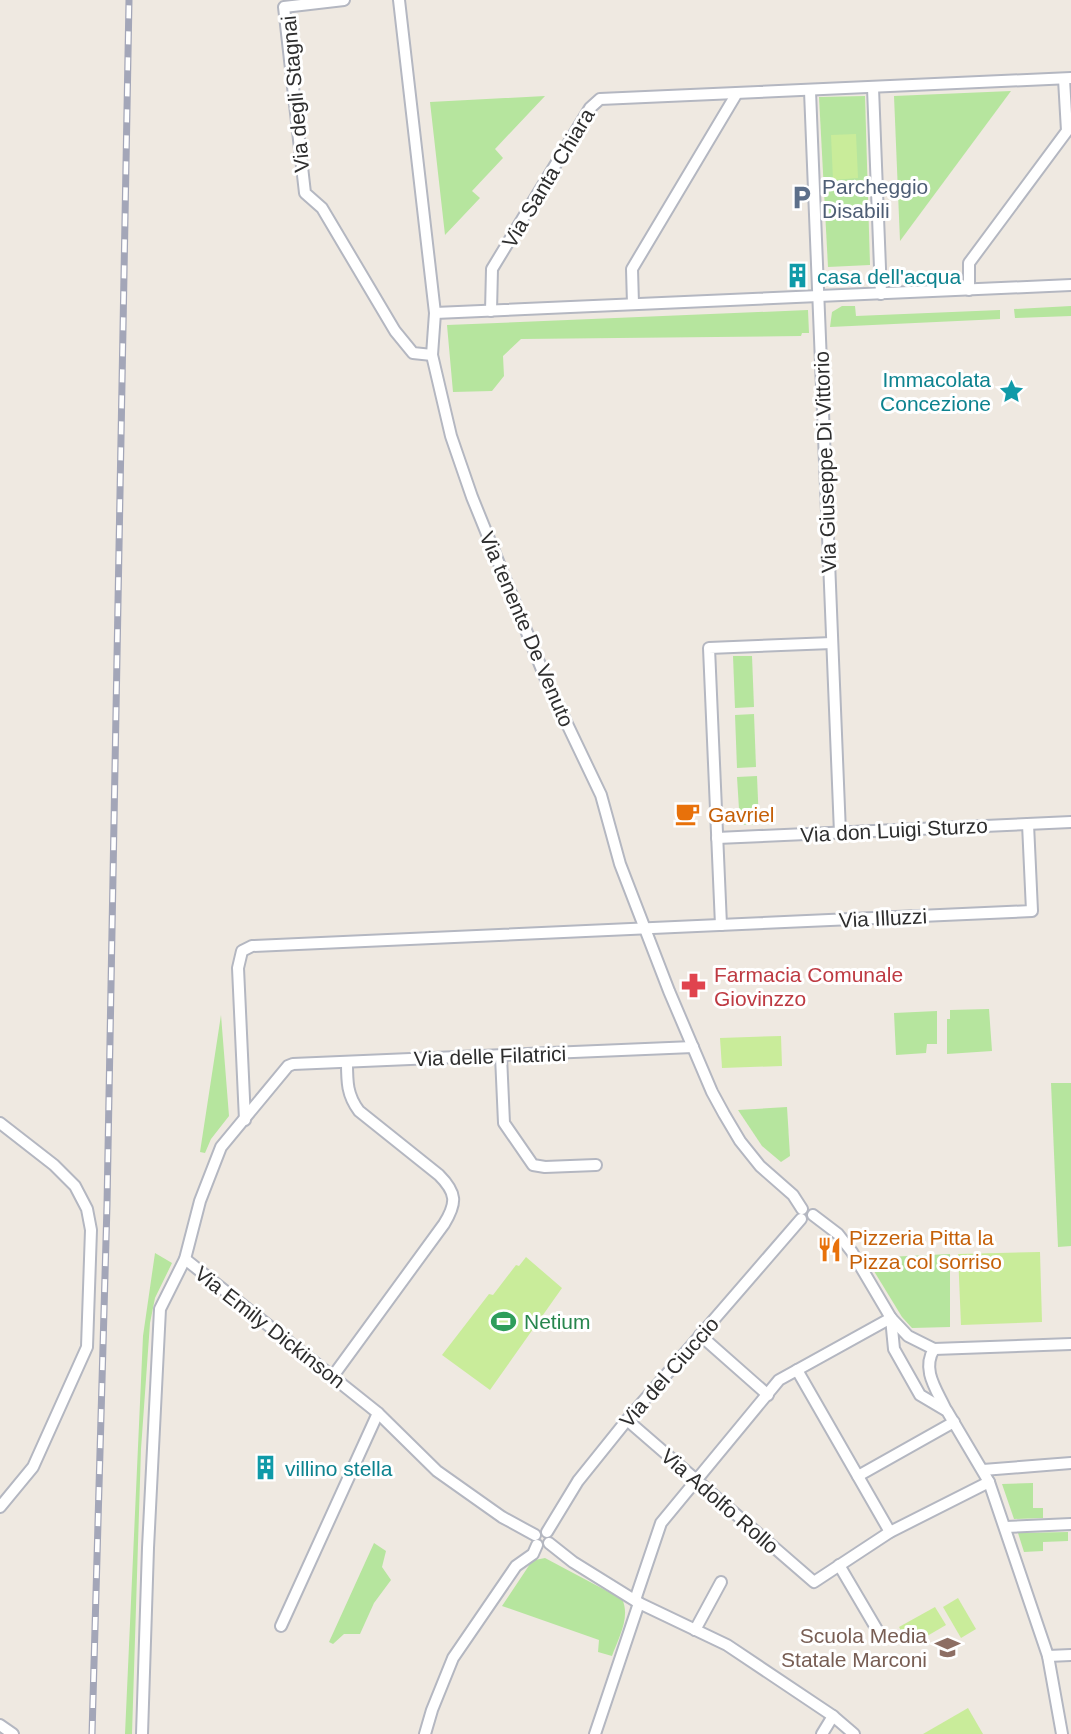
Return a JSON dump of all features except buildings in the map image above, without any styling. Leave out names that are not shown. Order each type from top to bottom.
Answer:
[{"type":"street","name":"Via degli Stagnai","points":[[344,0],[284,7],[305,193],[322,208],[395,331],[413,353],[432,355]]},
{"type":"street","name":"Via tenente De Venuto","points":[[399,0],[435,313],[432,355],[451,436],[472,497],[547,682],[601,796],[620,864],[712,1092],[740,1141],[760,1166],[793,1195],[802,1214]]},
{"type":"street","points":[[633,304],[632,269],[737,93],[1068,79],[1067,131],[969,263],[969,290]]},
{"type":"street","points":[[873,88],[881,294]]},
{"type":"street","name":"Via Giuseppe Di Vittorio","points":[[810,91],[840,833]]},
{"type":"street","name":"Via Santa Chiara","points":[[491,311],[492,269],[594,102],[600,99],[737,93]]},
{"type":"street","points":[[435,313],[1071,285]]},
{"type":"street","points":[[721,925],[709,648],[832,643]]},
{"type":"street","name":"Via don Luigi Sturzo","points":[[717,838],[1071,822]]},
{"type":"street","name":"Via Illuzzi","points":[[245,1120],[238,968],[242,951],[262,945],[1032,911],[1028,824]]},
{"type":"street","name":"Via delle Filatrici","points":[[245,1120],[288,1066],[693,1047]]},
{"type":"street","points":[[501,1056],[504,1123],[533,1165],[596,1165]]},
{"type":"street","points":[[333,1376],[444,1224],[451,1212],[454,1197],[439,1175],[359,1111],[350,1099],[346,1084],[347,1062]]},
{"type":"street","points":[[185,1259],[200,1201],[220,1147],[245,1120]]},
{"type":"street","points":[[0,1122],[54,1164],[75,1186],[87,1209],[91,1230],[87,1347],[33,1468],[0,1507]]},
{"type":"street","points":[[802,1214],[807,1222],[813,1215],[838,1234],[852,1252],[891,1318],[908,1336],[934,1349],[1071,1344]]},
{"type":"street","name":"Via del Ciuccio","points":[[542,1539],[578,1481],[802,1214]]},
{"type":"street","name":"Via Emily Dickinson","points":[[142,1734],[160,1309],[185,1259],[378,1413],[438,1471],[502,1517],[542,1539],[573,1562],[637,1601],[727,1645],[833,1716],[854,1734]]},
{"type":"street","points":[[595,1734],[661,1523],[779,1380],[891,1318]]},
{"type":"street","points":[[891,1318],[894,1349],[920,1395],[947,1411]]},
{"type":"street","points":[[700,1335],[768,1395]]},
{"type":"street","points":[[934,1349],[929,1357],[930,1377],[989,1482],[1006,1527],[1048,1656],[1062,1734]]},
{"type":"street","points":[[797,1370],[890,1532]]},
{"type":"street","points":[[281,1626],[378,1413]]},
{"type":"street","name":"Via Adolfo Rollo","points":[[627,1420],[814,1582],[839,1565]]},
{"type":"street","points":[[859,1476],[954,1422]]},
{"type":"street","points":[[982,1470],[1071,1464]]},
{"type":"street","points":[[879,1633],[839,1565],[890,1532],[989,1482]]},
{"type":"street","points":[[1006,1527],[1071,1524]]},
{"type":"street","points":[[425,1734],[453,1658],[516,1566],[533,1554],[542,1539]]},
{"type":"street","points":[[695,1630],[722,1582]]},
{"type":"street","points":[[1048,1656],[1071,1655]]},
{"type":"street","points":[[822,1734],[833,1716]]},
{"type":"street","points":[[0,1725],[13,1734]]},
{"type":"green space","points":[[1011,91],[900,241],[894,96]]},
{"type":"green space","points":[[545,96],[495,149],[503,158],[472,191],[480,198],[445,235],[430,102]]},
{"type":"green space","points":[[865,96],[870,265],[828,267],[819,97]]},
{"type":"green space","points":[[856,134],[858,178],[833,180],[831,135]]},
{"type":"green space","points":[[842,306],[855,306],[856,316],[1000,310],[1000,319],[830,327],[832,312]]},
{"type":"green space","points":[[1071,306],[1071,316],[1015,318],[1014,309]]},
{"type":"green space","points":[[808,310],[809,333],[802,333],[801,336],[521,339],[503,356],[504,376],[492,391],[453,392],[447,325]]},
{"type":"green space","points":[[733,656],[752,656],[754,707],[735,708]]},
{"type":"green space","points":[[754,714],[756,767],[737,768],[735,715]]},
{"type":"green space","points":[[757,776],[759,824],[740,825],[737,777]]},
{"type":"green space","points":[[989,1009],[992,1051],[947,1054],[947,1019],[950,1019],[950,1010]]},
{"type":"green space","points":[[937,1011],[937,1044],[927,1044],[926,1053],[896,1055],[894,1013]]},
{"type":"green space","points":[[221,1015],[229,1116],[211,1139],[205,1153],[200,1152]]},
{"type":"green space","points":[[781,1036],[782,1066],[722,1068],[720,1038]]},
{"type":"green space","points":[[1051,1083],[1071,1083],[1071,1246],[1058,1247]]},
{"type":"green space","points":[[787,1107],[790,1156],[781,1162],[762,1146],[738,1110]]},
{"type":"green space","points":[[1040,1252],[1042,1322],[961,1325],[958,1254]]},
{"type":"green space","points":[[155,1253],[172,1263],[155,1298],[150,1323],[141,1449],[132,1734],[125,1734],[143,1336]]},
{"type":"green space","points":[[950,1254],[950,1327],[912,1328],[902,1317],[866,1258]]},
{"type":"green space","name":"Netium","points":[[526,1257],[562,1288],[490,1390],[442,1355],[489,1294],[493,1295],[516,1265],[519,1266]]},
{"type":"green space","points":[[1033,1483],[1033,1508],[1043,1508],[1043,1518],[1014,1519],[1002,1484]]},
{"type":"green space","points":[[1068,1532],[1068,1541],[1043,1542],[1043,1551],[1024,1552],[1018,1533]]},
{"type":"green space","points":[[374,1543],[386,1551],[382,1567],[391,1580],[374,1603],[360,1634],[344,1634],[333,1644],[329,1642]]},
{"type":"green space","points":[[545,1558],[622,1599],[624,1620],[612,1656],[598,1652],[599,1640],[502,1606],[530,1564]]},
{"type":"green space","points":[[958,1598],[976,1629],[961,1638],[943,1607]]},
{"type":"green space","points":[[935,1607],[946,1625],[910,1646],[899,1627]]},
{"type":"green space","points":[[968,1708],[983,1734],[923,1734]]},
{"type":"railway","points":[[92,1734],[107,1205],[129,0]]},
{"type":"place","name":"Parcheggio Disabili","points":[[802,198]]},
{"type":"place","name":"casa dell'acqua","points":[[797,276]]},
{"type":"place","name":"Immacolata Concezione","points":[[1011,391]]},
{"type":"place","name":"Gavriel","points":[[688,814]]},
{"type":"place","name":"Farmacia Comunale Giovinzzo","points":[[694,986]]},
{"type":"place","name":"Pizzeria Pitta la Pizza col sorriso","points":[[829,1249]]},
{"type":"place","name":"Netium","points":[[504,1321]]},
{"type":"place","name":"villino stella","points":[[265,1468]]},
{"type":"place","name":"Scuola Media Statale Marconi","points":[[947,1647]]}]
